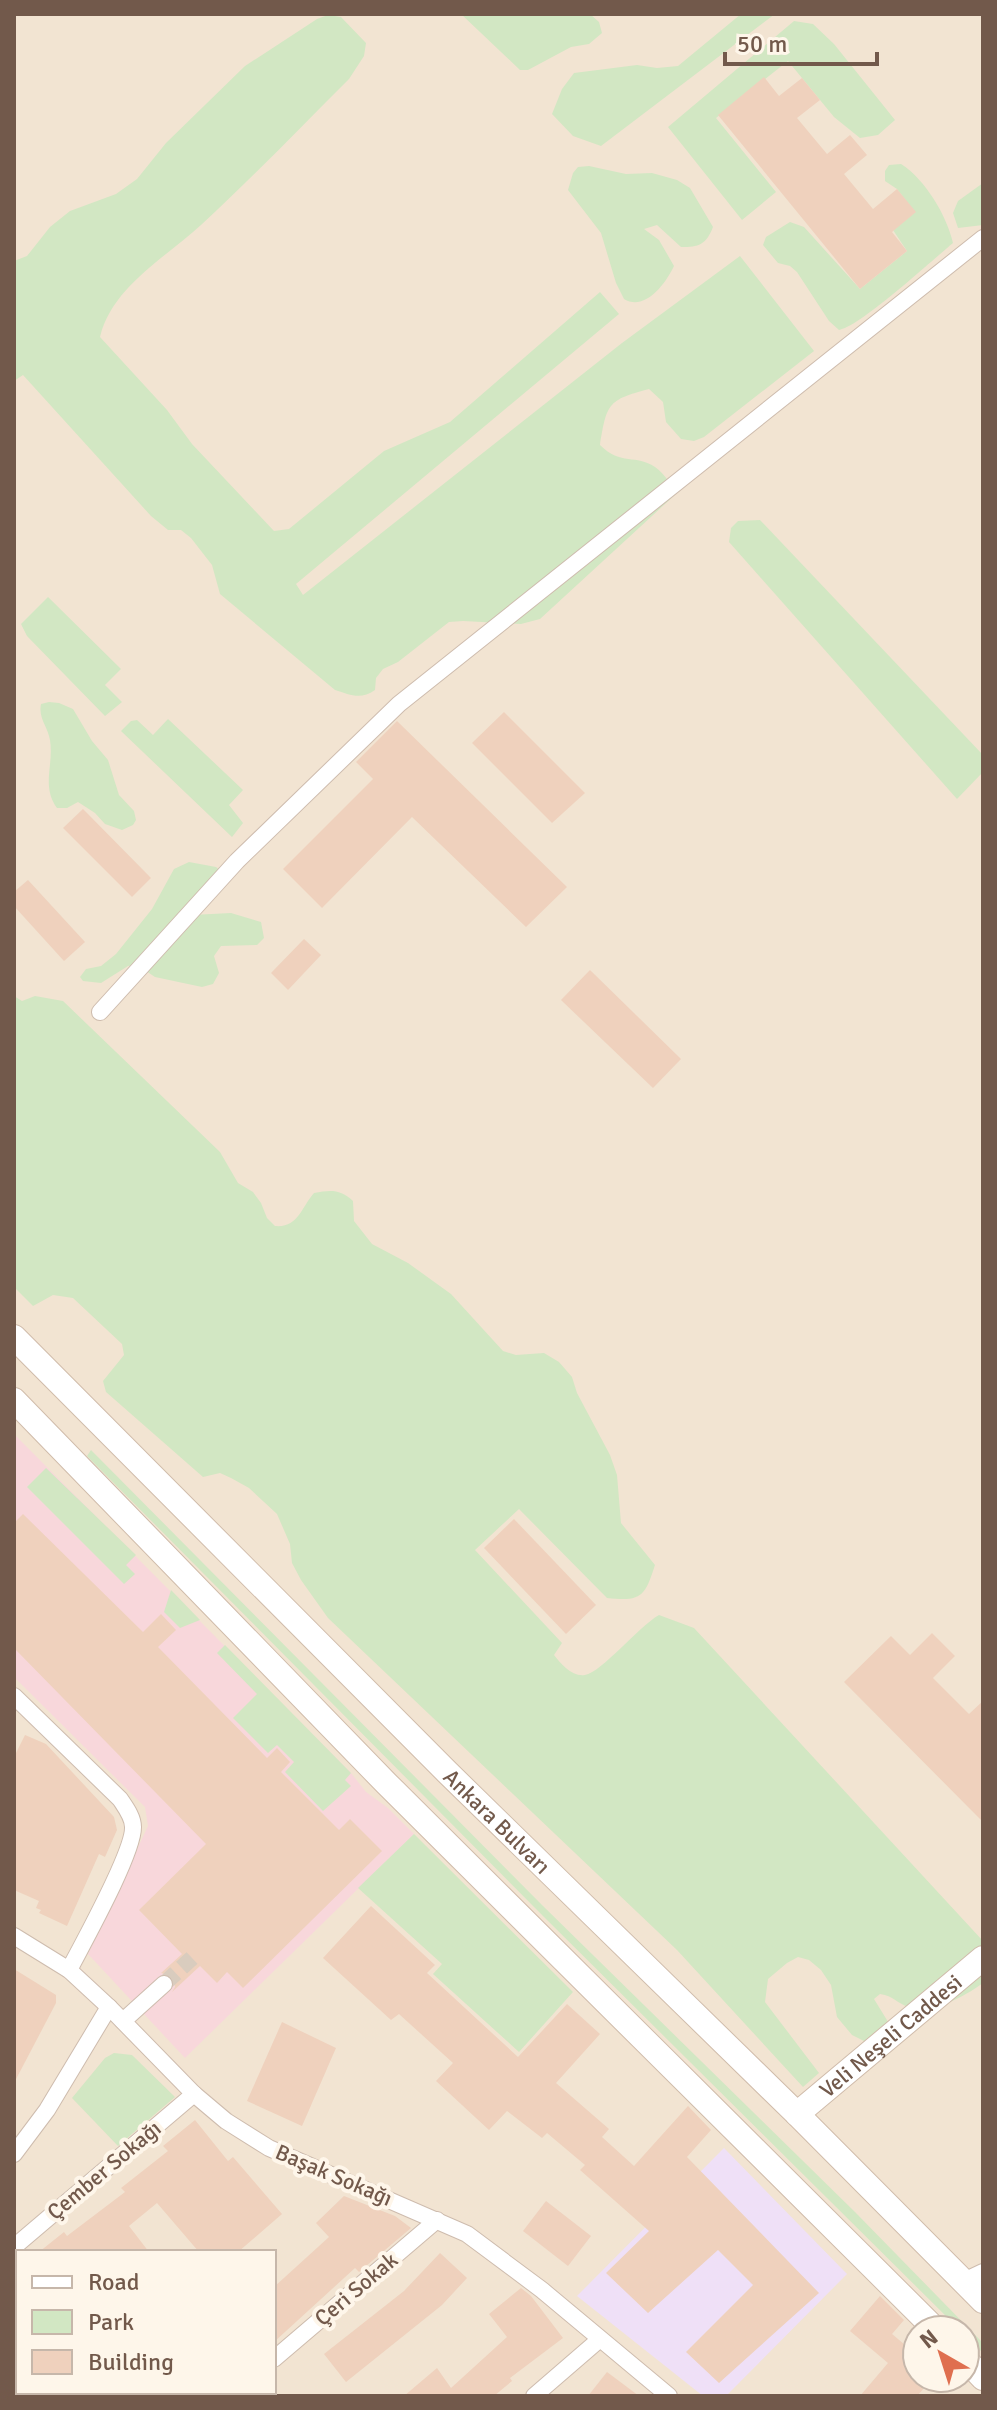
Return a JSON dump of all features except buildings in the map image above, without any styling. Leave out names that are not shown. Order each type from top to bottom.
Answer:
[{"type":"main road","name":"Ankara Bulvarı","points":[[14,1337],[447,1772],[797,2114],[973,2277],[983,2301]]},
{"type":"main road","points":[[14,1400],[387,1784],[920,2314]]},
{"type":"main road","name":"Veli Neşeli Caddesi","points":[[797,2114],[983,1958]]},
{"type":"street","points":[[100,1012],[237,861],[399,704],[983,238]]},
{"type":"street","points":[[14,1696],[120,1799],[131,1816],[134,1828],[69,1970]]},
{"type":"street","name":"Başak Sokağı","points":[[14,1936],[69,1970],[194,2094],[226,2121],[269,2148],[437,2220],[478,2242],[669,2396]]},
{"type":"street","points":[[123,2021],[164,1984]]},
{"type":"street","points":[[14,2154],[47,2110],[109,2007]]},
{"type":"street","name":"Çember Sokağı","points":[[14,2247],[194,2094]]},
{"type":"street","name":"Çeri Sokak","points":[[276,2357],[437,2220]]},
{"type":"street","points":[[534,2396],[600,2339]]},
{"type":"shaded area","points":[[14,14],[983,14],[983,2396],[14,2396]]},
{"type":"shaded area","points":[[14,1434],[351,1773],[366,1792],[388,1808],[414,1834],[185,2058],[88,1954],[148,1826],[145,1807],[14,1677]]},
{"type":"shaded area","points":[[724,2148],[847,2274],[726,2396],[703,2396],[577,2296]]},
{"type":"green space","points":[[461,14],[590,14],[599,22],[602,33],[589,44],[571,47],[528,70],[520,70]]},
{"type":"green space","points":[[741,14],[775,14],[601,146],[573,136],[552,114],[562,89],[574,73],[637,65],[657,68],[678,66]]},
{"type":"green space","points":[[328,15],[341,17],[366,43],[364,56],[349,79],[220,207],[128,288],[106,319],[100,337],[167,410],[192,444],[274,531],[289,529],[384,451],[450,422],[600,292],[619,314],[296,584],[303,595],[622,343],[740,256],[814,351],[704,437],[694,441],[681,439],[666,422],[663,402],[649,389],[617,401],[608,412],[600,445],[622,458],[655,467],[677,493],[540,619],[521,624],[449,622],[398,662],[383,669],[376,678],[375,690],[360,696],[335,690],[220,594],[212,565],[191,538],[181,530],[168,530],[151,516],[23,375],[14,381],[14,261],[27,256],[50,227],[70,211],[116,194],[137,179],[166,143],[245,66]]},
{"type":"green space","points":[[794,21],[813,24],[834,44],[895,120],[878,135],[860,138],[834,117],[788,61],[716,118],[776,192],[742,220],[668,127]]},
{"type":"green space","points":[[901,164],[934,199],[953,243],[879,305],[839,330],[829,321],[797,272],[790,266],[778,263],[763,245],[766,237],[790,222],[804,227],[860,289],[907,251],[893,230],[915,212],[897,189],[885,181],[885,171],[889,165]]},
{"type":"green space","points":[[589,166],[626,174],[652,173],[677,180],[690,188],[713,227],[705,241],[687,247],[681,247],[657,225],[644,229],[659,240],[674,266],[654,294],[640,302],[624,299],[601,233],[568,190],[578,167]]},
{"type":"green space","points":[[983,183],[983,225],[958,228],[953,213],[958,201]]},
{"type":"green space","points":[[760,520],[983,755],[983,772],[957,799],[729,542],[731,528],[738,521]]},
{"type":"green space","points":[[48,597],[121,669],[105,685],[122,702],[105,716],[27,636],[21,624]]},
{"type":"green space","points":[[49,702],[73,709],[92,741],[108,760],[119,795],[134,811],[136,820],[133,825],[122,830],[105,824],[78,802],[67,808],[57,808],[49,783],[50,740],[40,709],[41,704]]},
{"type":"green space","points":[[168,719],[243,790],[229,805],[243,823],[232,837],[121,731],[131,721],[137,720],[153,735]]},
{"type":"green space","points":[[189,862],[216,867],[224,874],[192,915],[231,913],[261,922],[264,938],[257,945],[221,946],[214,956],[219,973],[213,984],[202,987],[155,977],[137,965],[128,966],[101,983],[83,981],[80,977],[86,969],[101,966],[116,954],[152,909],[174,869]]},
{"type":"green space","points":[[14,996],[22,1001],[35,996],[63,1001],[220,1152],[238,1183],[253,1192],[275,1226],[283,1226],[294,1220],[314,1193],[330,1191],[344,1194],[353,1201],[354,1221],[372,1244],[408,1263],[451,1294],[503,1351],[516,1355],[544,1353],[559,1362],[572,1377],[577,1393],[610,1455],[617,1475],[621,1523],[655,1565],[648,1584],[635,1597],[607,1598],[519,1509],[475,1550],[562,1643],[554,1655],[563,1666],[576,1674],[585,1675],[601,1666],[659,1615],[694,1628],[983,1941],[983,1983],[958,1998],[928,2008],[909,2007],[880,1994],[874,1999],[898,2038],[868,2043],[852,2035],[837,2017],[831,1985],[821,1970],[809,1960],[798,1957],[787,1963],[768,1979],[765,2002],[819,2073],[803,2087],[677,1950],[328,1618],[292,1563],[290,1544],[277,1514],[249,1488],[231,1478],[220,1473],[203,1477],[106,1392],[103,1381],[124,1355],[122,1344],[73,1298],[53,1295],[33,1306],[14,1287]]},
{"type":"green space","points":[[91,1450],[542,1905],[955,2314],[944,2314],[543,1916],[87,1456]]},
{"type":"green space","points":[[46,1468],[136,1555],[126,1565],[135,1574],[124,1584],[27,1487]]},
{"type":"green space","points":[[171,1590],[200,1620],[180,1628],[164,1612]]},
{"type":"green space","points":[[225,1645],[351,1773],[345,1780],[351,1786],[323,1811],[285,1772],[294,1762],[277,1745],[268,1753],[233,1718],[257,1694],[217,1653]]},
{"type":"green space","points":[[414,1834],[573,1992],[519,2052],[433,1974],[442,1964],[358,1888]]},
{"type":"green space","points":[[114,2053],[132,2055],[175,2097],[118,2146],[72,2098],[105,2058]]},
{"type":"tunnel","points":[[164,1984],[192,1958]]}]
